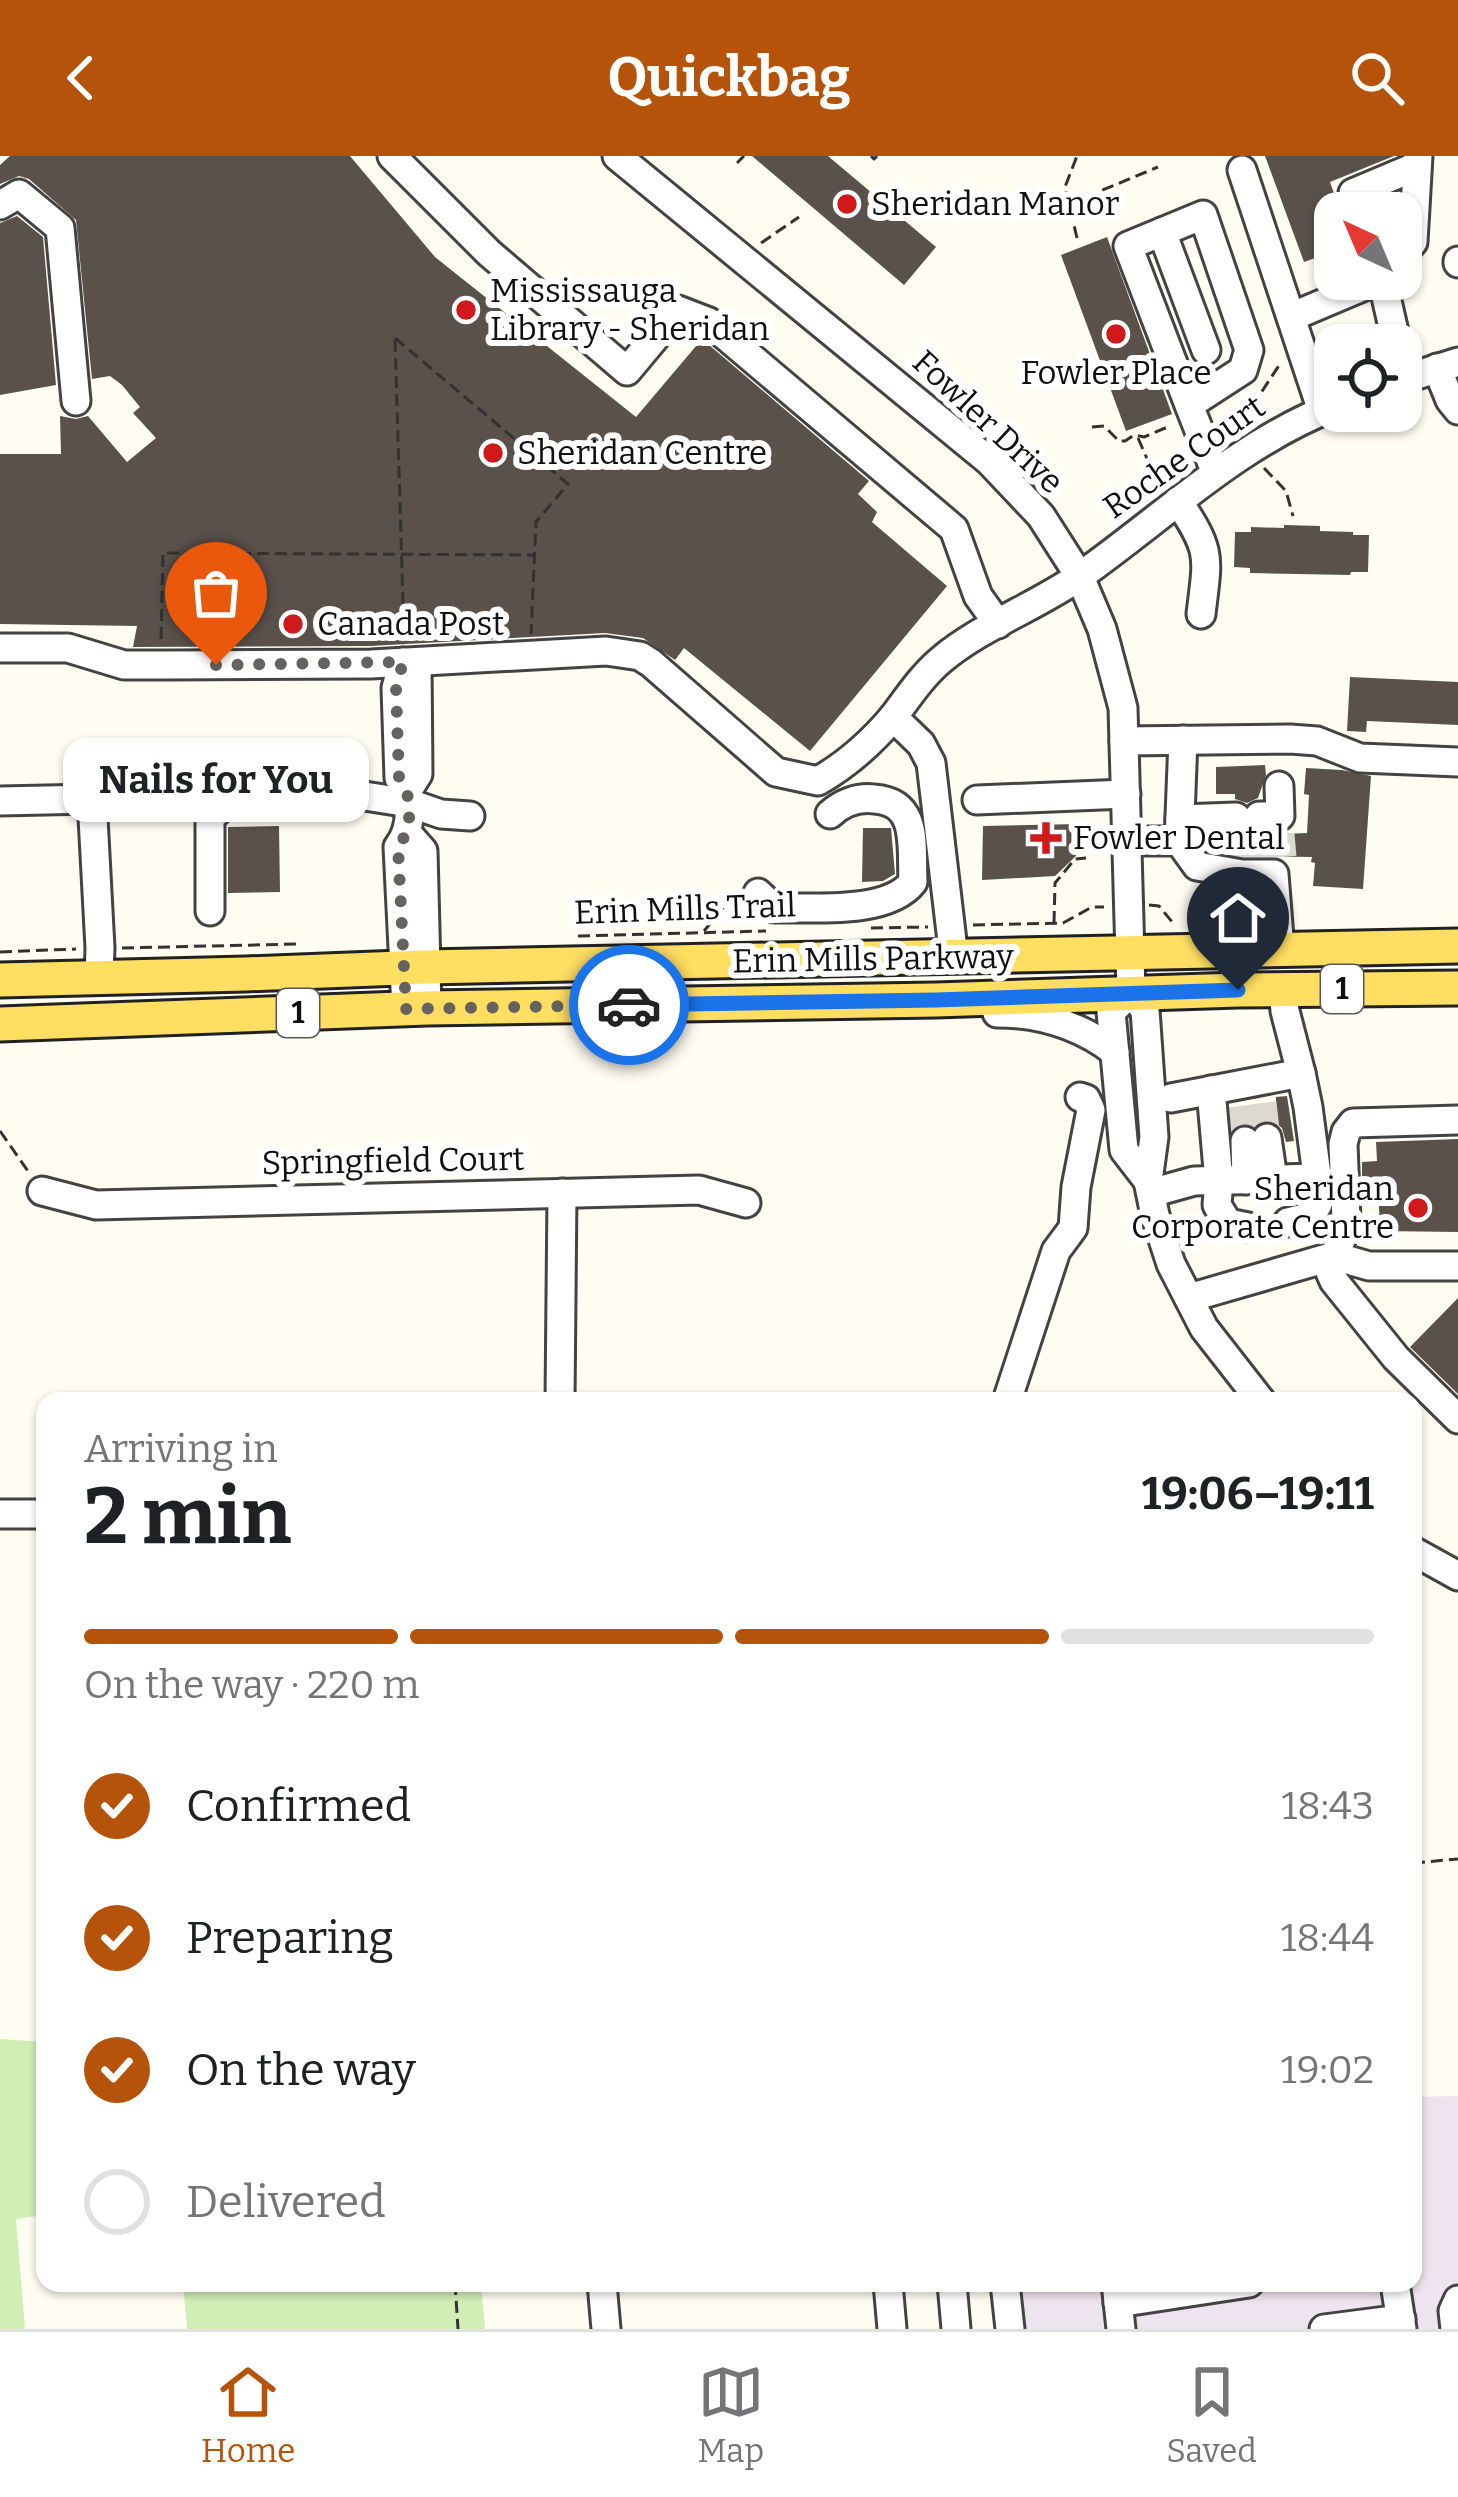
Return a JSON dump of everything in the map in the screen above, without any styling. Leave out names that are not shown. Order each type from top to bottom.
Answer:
[{"type":"main road","name":"Erin Mills Parkway","points":[[0,980],[99,963],[415,967],[1458,946]]},
{"type":"main road","name":"Erin Mills Parkway","points":[[0,1024],[417,1009],[1458,988]]},
{"type":"street","name":"Fowler Drive","points":[[617,156],[988,461],[1041,516],[1080,577],[1102,628],[1123,708],[1131,992]]},
{"type":"street","points":[[406,161],[489,253],[627,370],[678,310],[709,322],[954,529],[978,596],[998,624]]},
{"type":"street","points":[[1355,192],[1418,161],[1416,192]]},
{"type":"street","points":[[1242,170],[1314,373]]},
{"type":"street","points":[[0,205],[19,194],[60,228],[76,401]]},
{"type":"street","points":[[1191,411],[1243,370],[1249,350],[1203,215],[1128,246],[1191,411],[1215,471]]},
{"type":"street","points":[[1162,232],[1206,350]]},
{"type":"street","points":[[1294,327],[1343,300]]},
{"type":"street","points":[[1173,364],[1244,335]]},
{"type":"street","points":[[1447,365],[1450,400],[1458,410]]},
{"type":"street","name":"Roche Court","points":[[533,657],[606,651],[640,656],[776,772],[818,782],[839,769],[893,717],[946,656],[1080,577],[1215,471],[1314,414]]},
{"type":"street","points":[[1173,504],[1200,534],[1207,557],[1201,614]]},
{"type":"street","points":[[0,648],[68,648],[124,665],[310,665],[533,657]]},
{"type":"street","points":[[410,662],[418,774],[408,796],[408,834],[398,847],[417,1009]]},
{"type":"street","points":[[893,717],[921,744],[931,763],[954,958]]},
{"type":"street","points":[[1183,740],[1179,830],[1197,866],[1251,844]]},
{"type":"street","points":[[1124,742],[1317,741],[1360,758],[1458,762]]},
{"type":"street","points":[[1279,785],[1251,844],[1280,950]]},
{"type":"street","points":[[0,801],[218,788],[312,789],[408,796],[441,814],[470,816]]},
{"type":"street","points":[[210,911],[209,818],[215,810],[226,802],[306,798],[312,789]]},
{"type":"street","points":[[977,800],[1126,794]]},
{"type":"street","points":[[92,799],[99,963]]},
{"type":"street","points":[[746,893],[774,908],[878,904],[904,893],[914,882],[909,819],[898,804],[856,800],[830,814]]},
{"type":"street","points":[[1127,841],[1179,830],[1251,844]]},
{"type":"street","points":[[1283,990],[1308,1107],[1320,1198],[1309,1217],[1288,1222]]},
{"type":"street","points":[[1149,1187],[1154,1137],[1145,1010],[1131,992],[1111,1012],[1124,1150],[1149,1187],[1172,1264],[1204,1328],[1245,1389]]},
{"type":"street","points":[[936,1000],[960,1014],[1028,1013],[1047,1018],[1077,1028],[1114,1052]]},
{"type":"street","points":[[1171,1098],[1243,1093],[1301,1073]]},
{"type":"street","points":[[1243,1093],[1246,1180]]},
{"type":"street","points":[[1009,1392],[1055,1251],[1073,1228],[1091,1111],[1080,1097]]},
{"type":"street","points":[[1458,1120],[1353,1123],[1343,1144],[1345,1227],[1330,1272],[1396,1358],[1458,1419]]},
{"type":"street","points":[[1248,1227],[1228,1223],[1217,1205],[1246,1180],[1256,1140]]},
{"type":"street","points":[[1149,1187],[1316,1178]]},
{"type":"street","name":"Springfield Court","points":[[42,1191],[96,1205],[699,1190],[746,1203]]},
{"type":"street","points":[[560,1392],[562,1193]]},
{"type":"street","points":[[1189,1298],[1334,1256],[1369,1266],[1458,1266]]},
{"type":"street","points":[[0,1514],[36,1514]]},
{"type":"street","points":[[1422,1556],[1458,1576]]},
{"type":"street","points":[[603,2292],[606,2329]]},
{"type":"street","points":[[889,2292],[892,2329]]},
{"type":"street","points":[[953,2292],[956,2329]]},
{"type":"street","points":[[1006,2292],[1010,2329]]},
{"type":"street","points":[[1118,2305],[1195,2292]]},
{"type":"street","points":[[1324,2329],[1402,2324],[1397,2292]]},
{"type":"street","points":[[1455,2329],[1453,2311],[1458,2300]]},
{"type":"path","points":[[737,164],[744,156]]},
{"type":"path","points":[[1077,156],[1065,187],[1077,238]]},
{"type":"path","points":[[1069,204],[1158,167]]},
{"type":"path","points":[[743,260],[768,236],[799,218]]},
{"type":"path","points":[[1293,516],[1286,491],[1248,452],[1247,414],[1294,327]]},
{"type":"path","points":[[410,662],[395,338],[568,484],[536,522],[533,657]]},
{"type":"path","points":[[1092,427],[1104,426],[1119,441],[1144,437],[1191,411]]},
{"type":"path","points":[[1137,436],[1173,504]]},
{"type":"path","points":[[162,665],[164,553],[535,555]]},
{"type":"path","points":[[1054,923],[1055,883],[1075,859],[1086,858]]},
{"type":"path","points":[[703,932],[746,893]]},
{"type":"path","points":[[1159,906],[1173,922]]},
{"type":"path","points":[[966,926],[1063,923],[1092,908]]},
{"type":"path","points":[[856,928],[922,927]]},
{"type":"path","name":"Erin Mills Trail","points":[[568,937],[768,931]]},
{"type":"path","points":[[0,952],[99,963],[306,944]]},
{"type":"path","points":[[0,1131],[42,1191]]},
{"type":"path","points":[[1422,1862],[1458,1859]]},
{"type":"path","points":[[456,2292],[458,2329]]},
{"type":"shaded area","points":[[1458,2096],[1458,2329],[1021,2329],[1020,2292],[1422,2292],[1422,2097]]},
{"type":"green space","points":[[0,2039],[36,2041],[36,2216],[16,2219],[25,2329],[0,2329]]},
{"type":"green space","points":[[184,2292],[482,2292],[485,2329],[187,2329]]},
{"type":"building","name":"Sheridan Centre","points":[[10,156],[350,156],[435,257],[636,417],[702,339],[869,481],[858,494],[877,512],[872,522],[947,586],[810,751],[684,648],[675,660],[643,638],[605,633],[370,646],[133,647],[137,626],[0,624],[0,454],[61,454],[60,416],[88,416],[127,462],[156,438],[133,413],[140,407],[122,385],[110,376],[92,379],[76,220],[29,179],[19,176],[0,184],[0,165]]},
{"type":"building","name":"Sheridan Manor","points":[[752,156],[828,156],[936,247],[904,285]]},
{"type":"building","points":[[1265,156],[1394,156],[1330,182],[1334,192],[1314,192],[1314,258],[1304,262]]},
{"type":"building","points":[[17,216],[43,237],[56,385],[0,395],[0,223]]},
{"type":"building","name":"Fowler Place","points":[[1107,237],[1172,414],[1126,431],[1061,255]]},
{"type":"building","points":[[1284,525],[1369,535],[1368,572],[1250,573],[1250,568],[1234,567],[1235,532]]},
{"type":"building","points":[[1350,677],[1458,682],[1458,725],[1367,721],[1366,732],[1347,731]]},
{"type":"building","points":[[1265,765],[1258,798],[1247,803],[1235,799],[1235,794],[1216,794],[1216,767]]},
{"type":"building","points":[[1306,768],[1371,776],[1363,889],[1313,886],[1312,857],[1244,856],[1207,849],[1206,836],[1248,830],[1260,835],[1307,833]]},
{"type":"building","points":[[1081,824],[1076,856],[1055,876],[982,880],[983,826]]},
{"type":"building","points":[[279,826],[280,892],[228,893],[228,827]]},
{"type":"building","points":[[863,828],[891,828],[895,874],[883,881],[862,882]]},
{"type":"building","points":[[1287,1096],[1294,1141],[1286,1142],[1282,1128],[1273,1121],[1254,1126],[1243,1123],[1232,1129],[1231,1108]]},
{"type":"building","name":"Sheridan Corporate Centre","points":[[1458,1139],[1458,1232],[1380,1231],[1378,1185],[1362,1177],[1362,1162],[1377,1161],[1376,1142]]},
{"type":"building","name":"Sheridan Corporate Centre","points":[[1458,1298],[1458,1394],[1410,1347]]},
{"type":"tunnel","points":[[1243,817],[1243,858]]},
{"type":"tunnel","points":[[1281,834],[1283,857]]},
{"type":"tunnel","points":[[1218,835],[1218,859]]},
{"type":"tunnel","points":[[1262,835],[1262,858]]},
{"type":"tunnel","points":[[1263,1103],[1267,1138]]},
{"type":"tunnel","points":[[1241,1106],[1245,1141]]},
{"type":"way so far","points":[[216,665],[403,662],[396,688],[399,778],[408,790],[409,803],[408,834],[398,847],[406,1009],[629,1005]]},
{"type":"place","name":"Sheridan Manor","points":[[847,204]]},
{"type":"place","name":"Mississauga Library - Sheridan","points":[[466,310]]},
{"type":"place","name":"Fowler Place","points":[[1116,334]]},
{"type":"place","name":"Sheridan Centre","points":[[493,453]]},
{"type":"place","name":"Canada Post","points":[[293,624]]},
{"type":"place","name":"Nails for You","points":[[216,665]]},
{"type":"place","name":"Fowler Dental","points":[[1046,838]]},
{"type":"place","name":"Sheridan Corporate Centre","points":[[1418,1208]]},
{"type":"route","points":[[629,1005],[1238,990]]}]
